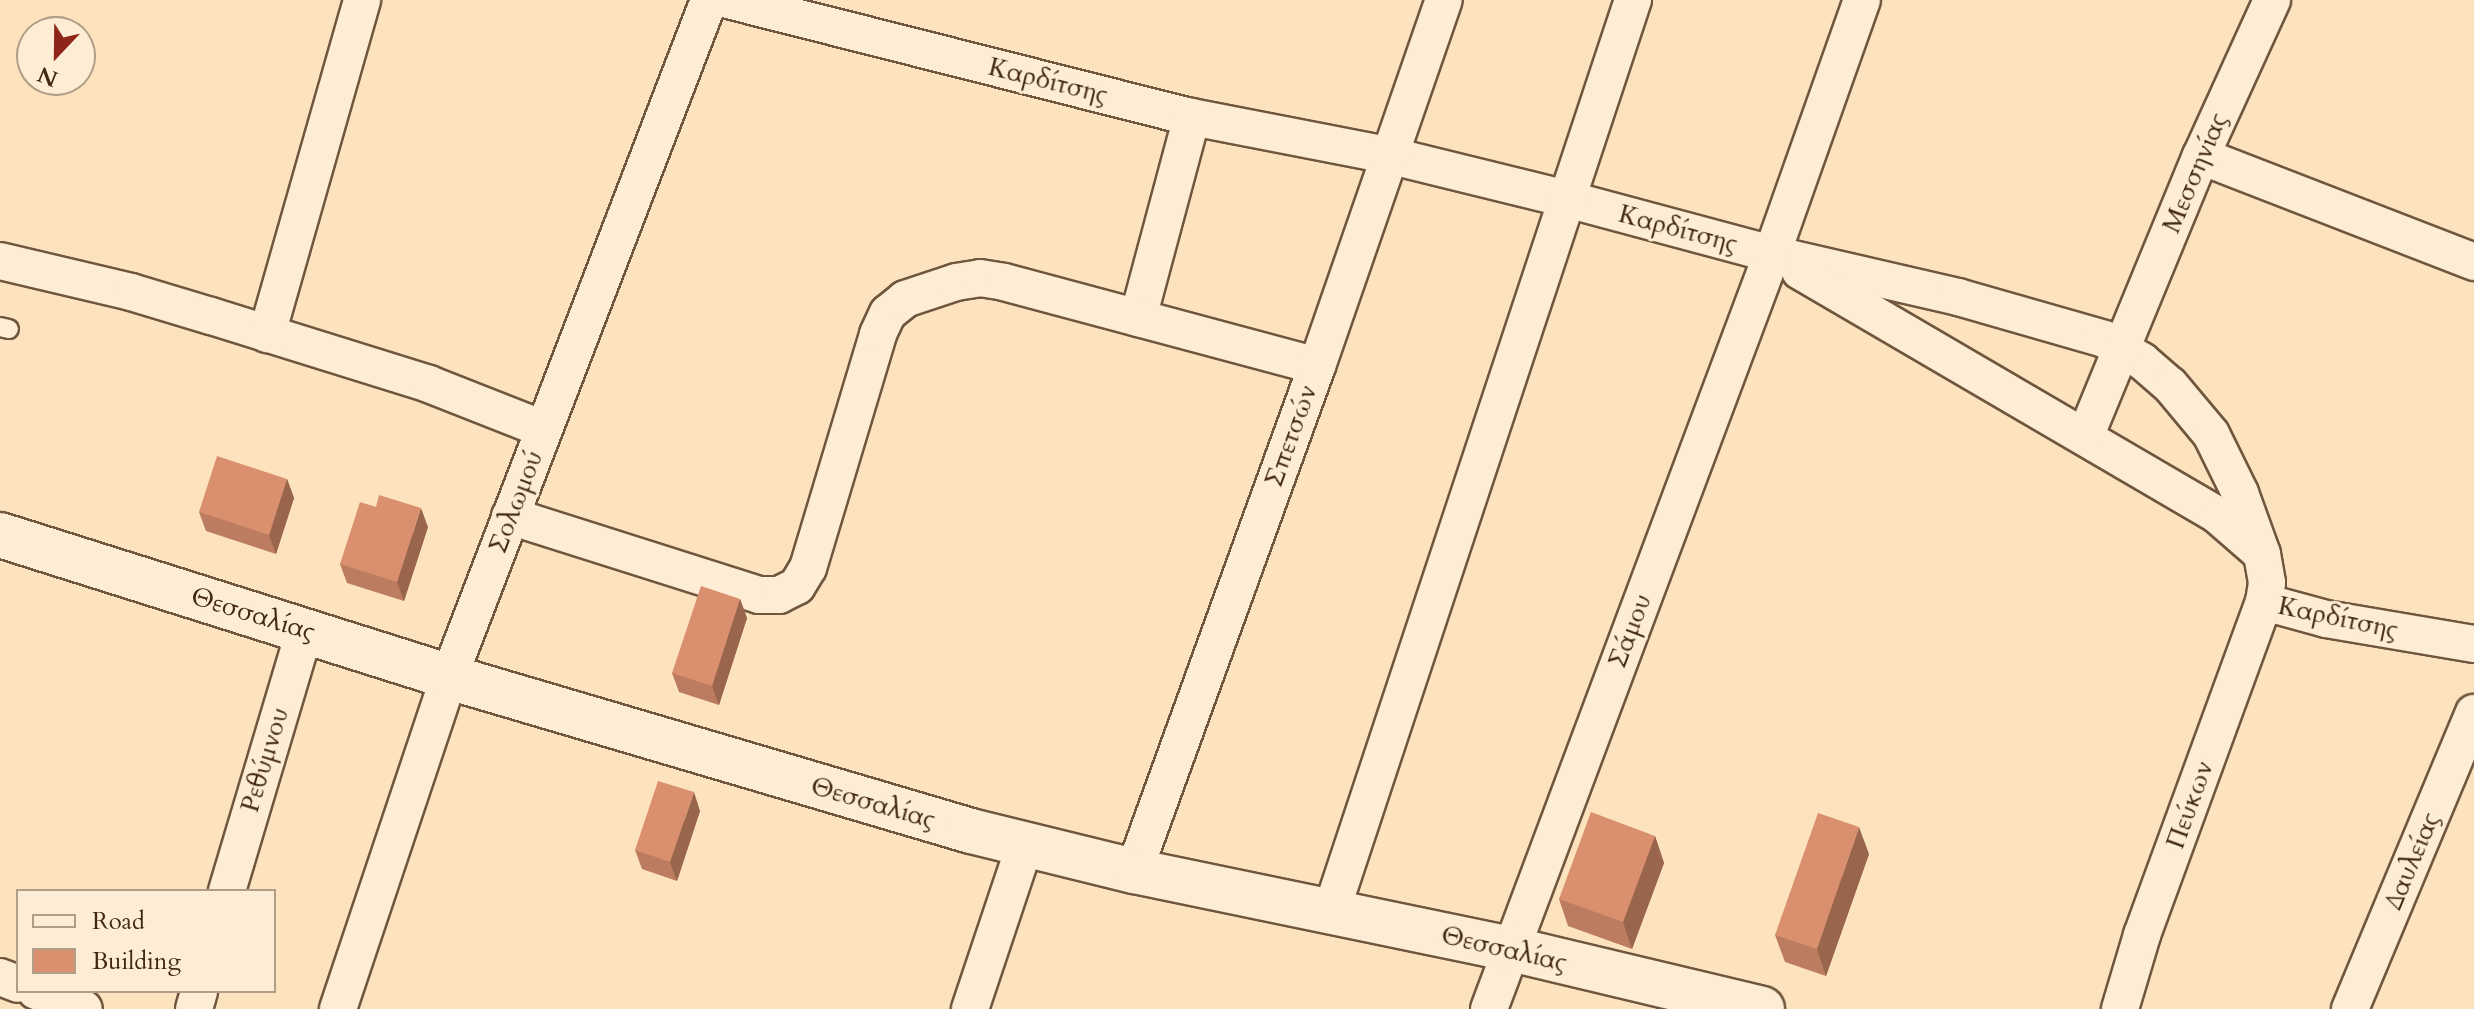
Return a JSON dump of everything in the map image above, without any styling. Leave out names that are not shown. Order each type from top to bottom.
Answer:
[{"type":"street","points":[[267,334],[362,0]]},
{"type":"street","name":"Σολωμού","points":[[338,1009],[449,677],[709,0]]},
{"type":"street","name":"Καρδίτσης","points":[[728,0],[1192,117],[1388,155],[1772,254],[1972,301],[2083,332],[2122,348],[2170,385],[2211,434],[2240,493],[2262,554],[2267,583],[2264,602],[2326,619],[2474,644]]},
{"type":"street","name":"Σπετσών","points":[[1134,871],[1317,366],[1444,0]]},
{"type":"street","points":[[1331,912],[1633,0]]},
{"type":"street","name":"Σάμου","points":[[1489,1009],[1772,254],[1862,0]]},
{"type":"street","name":"Μεσσηνίας","points":[[2085,437],[2201,156],[2272,0]]},
{"type":"street","points":[[1138,318],[1192,117]]},
{"type":"street","points":[[2201,156],[2474,262]]},
{"type":"street","points":[[1772,254],[2216,514],[2262,554]]},
{"type":"street","points":[[0,261],[131,292],[429,384],[543,429]]},
{"type":"street","points":[[510,516],[759,595],[779,595],[797,586],[808,568],[878,334],[888,313],[905,299],[980,278],[1317,366]]},
{"type":"street","name":"Θεσσαλίας","points":[[0,535],[449,677],[1025,845],[1134,871],[1511,949],[1708,1003],[1762,1009]]},
{"type":"street","name":"Πεύκων","points":[[2120,1009],[2142,935],[2264,602]]},
{"type":"street","name":"Ρεθύμνου","points":[[228,889],[305,630]]},
{"type":"street","name":"Δαυλείας","points":[[2350,1009],[2474,713]]},
{"type":"street","points":[[970,1009],[1025,845]]},
{"type":"street","points":[[41,993],[84,1009]]},
{"type":"building","points":[[217,456],[287,479],[269,535],[199,512]]},
{"type":"building","points":[[379,495],[421,508],[397,582],[340,564],[360,502],[376,507]]},
{"type":"building","points":[[701,586],[740,599],[712,686],[672,673]]},
{"type":"building","points":[[658,781],[694,792],[670,862],[635,850]]},
{"type":"building","points":[[1591,812],[1655,836],[1623,922],[1559,899]]},
{"type":"building","points":[[1818,813],[1859,827],[1817,949],[1775,935]]}]
